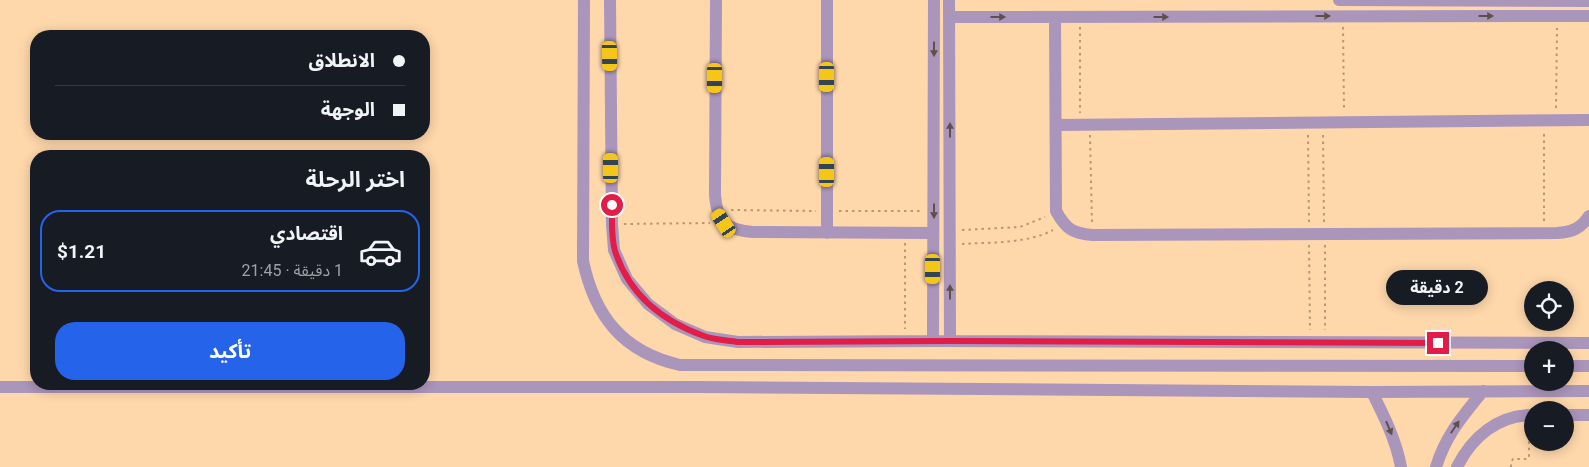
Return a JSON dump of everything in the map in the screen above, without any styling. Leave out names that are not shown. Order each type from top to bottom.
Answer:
[{"type":"street","points":[[584,0],[582,261],[587,280],[600,310],[607,320],[625,339],[645,353],[662,360],[680,365],[1524,366]]},
{"type":"street","points":[[610,0],[612,224],[614,250],[627,279],[648,304],[675,324],[705,337],[738,342],[1589,343]]},
{"type":"street","points":[[716,0],[715,195],[716,210],[724,223],[738,231],[934,233]]},
{"type":"street","points":[[826,232],[827,0]]},
{"type":"street","points":[[933,341],[934,0]]},
{"type":"street","points":[[949,0],[950,341]]},
{"type":"street","points":[[1339,0],[1589,1]]},
{"type":"street","points":[[950,17],[1589,16]]},
{"type":"street","points":[[1055,17],[1056,211],[1064,225],[1076,234],[1544,234],[1572,232],[1585,224],[1589,216]]},
{"type":"street","points":[[1056,125],[1589,120]]},
{"type":"street","points":[[1574,366],[1589,366]]},
{"type":"street","points":[[0,387],[30,387]]},
{"type":"street","points":[[430,387],[1372,392],[1589,391]]},
{"type":"street","points":[[1436,467],[1442,448],[1452,430],[1483,391]]},
{"type":"street","points":[[1372,392],[1398,451],[1401,467]]},
{"type":"street","points":[[1457,467],[1463,455],[1480,434],[1503,421],[1516,416],[1524,415]]},
{"type":"street","points":[[1574,415],[1589,415]]},
{"type":"path","points":[[1342,16],[1344,122]]},
{"type":"path","points":[[1544,234],[1557,16]]},
{"type":"path","points":[[1080,17],[1092,235]]},
{"type":"path","points":[[950,230],[1020,226],[1045,218],[1056,211]]},
{"type":"path","points":[[612,224],[724,223]]},
{"type":"path","points":[[950,245],[1022,240],[1036,237],[1064,225]]},
{"type":"path","points":[[905,233],[905,341]]},
{"type":"path","points":[[1511,467],[1513,459],[1529,458],[1529,451]]},
{"type":"route","points":[[612,205],[614,250],[627,279],[648,304],[661,314],[675,324],[705,337],[738,342],[1438,343]]}]
